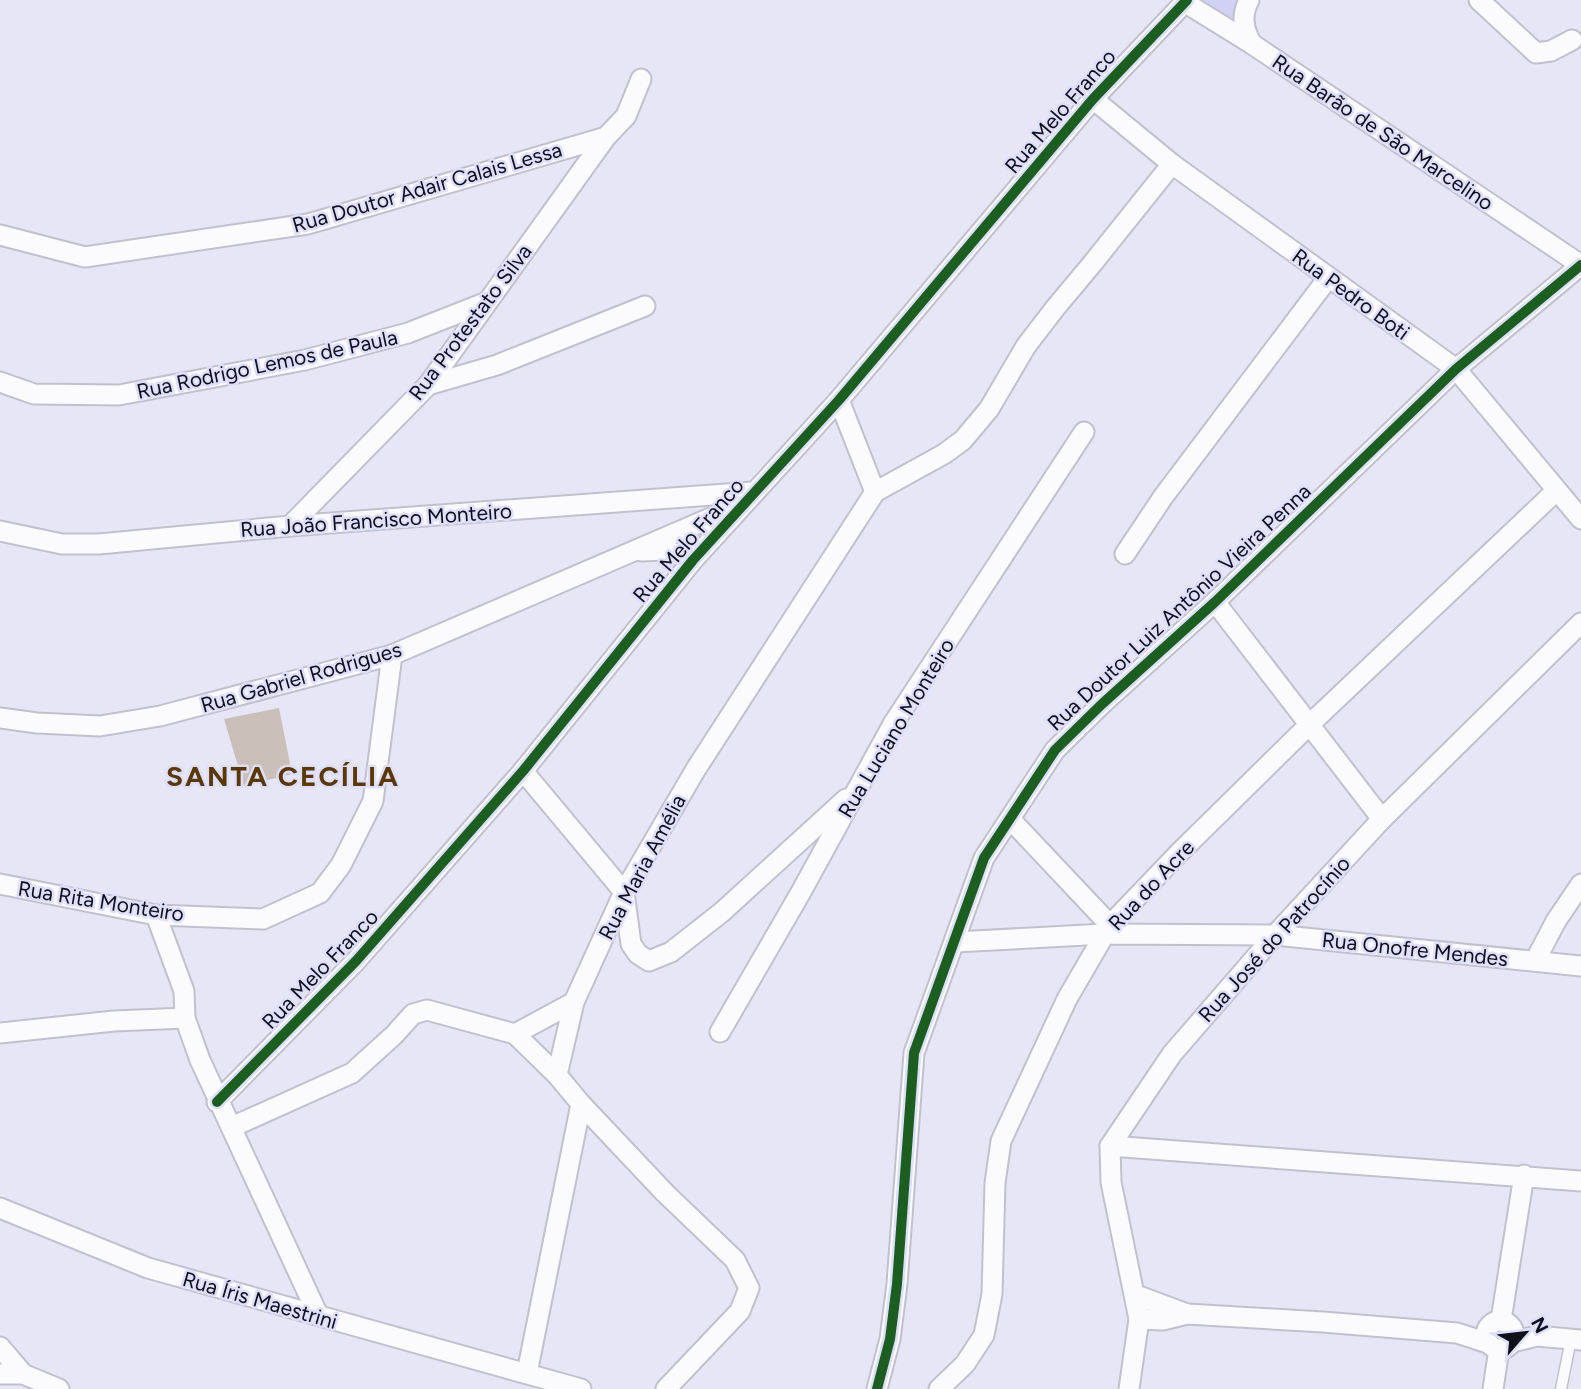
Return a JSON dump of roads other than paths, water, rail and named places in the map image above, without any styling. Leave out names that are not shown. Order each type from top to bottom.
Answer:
[{"type":"street","points":[[1250,0],[1244,16],[1244,31],[1252,44]]},
{"type":"street","points":[[1479,0],[1536,53],[1551,51],[1572,40]]},
{"type":"street","name":"Rua Barão de São Marcelino","points":[[1185,1],[1581,265]]},
{"type":"street","name":"Rua Melo Franco","points":[[217,1102],[356,961],[523,771],[694,560],[839,400],[1093,99],[1185,1]]},
{"type":"street","name":"Rua Protestato Silva","points":[[290,526],[428,385],[606,137],[626,116],[641,79]]},
{"type":"street","name":"Rua Pedro Boti","points":[[1093,99],[1172,164],[1456,369],[1581,519]]},
{"type":"street","name":"Rua Doutor Adair Calais Lessa","points":[[0,235],[85,257],[308,224],[606,137]]},
{"type":"street","points":[[839,400],[875,492],[944,454],[963,440],[989,409],[1026,346],[1172,164]]},
{"type":"street","name":"Rua Doutor Luiz Antônio Vieira Penna","points":[[877,1389],[890,1339],[897,1283],[914,1053],[984,858],[1055,750],[1215,602],[1456,369],[1581,265]]},
{"type":"street","points":[[1125,554],[1163,497],[1328,278]]},
{"type":"street","name":"Rua Rodrigo Lemos de Paula","points":[[0,382],[34,394],[119,395],[305,360],[408,333],[488,301]]},
{"type":"street","points":[[428,385],[497,365],[645,306]]},
{"type":"street","name":"Rua Luciano Monteiro","points":[[720,1032],[802,892],[893,724],[1084,432]]},
{"type":"street","name":"Rua do Acre","points":[[949,1385],[984,1335],[992,1294],[995,1182],[1001,1141],[1067,999],[1108,930],[1179,853],[1310,724],[1556,491]]},
{"type":"street","name":"Rua Maria Amélia","points":[[557,1075],[574,1002],[624,892],[696,769],[875,492]]},
{"type":"street","name":"Rua João Francisco Monteiro","points":[[0,531],[62,544],[99,544],[290,526],[748,498]]},
{"type":"street","name":"Rua Gabriel Rodrigues","points":[[0,718],[100,726],[160,716],[392,655],[748,498]]},
{"type":"street","points":[[631,551],[665,550],[694,560]]},
{"type":"street","points":[[1215,602],[1382,819]]},
{"type":"street","name":"Rua José do Patrocínio","points":[[1110,1146],[1172,1054],[1275,935],[1382,819],[1581,623]]},
{"type":"street","name":"Rua Rita Monteiro","points":[[0,884],[156,915],[263,919],[320,893],[341,865],[373,801],[392,655]]},
{"type":"street","points":[[523,771],[624,892],[631,944],[638,954],[649,961],[671,953],[722,912],[857,789]]},
{"type":"street","points":[[1010,819],[1108,930]]},
{"type":"street","points":[[1535,961],[1556,921],[1581,884]]},
{"type":"street","points":[[156,915],[184,991],[185,1018],[217,1102],[232,1127],[318,1315]]},
{"type":"street","name":"Rua Onofre Mendes","points":[[955,942],[1108,930],[1275,935],[1581,966]]},
{"type":"street","points":[[515,1034],[574,1002]]},
{"type":"street","points":[[232,1127],[352,1073],[413,1014],[427,1010],[515,1034],[557,1075],[665,1193],[735,1260],[749,1288],[740,1311],[666,1389]]},
{"type":"street","points":[[0,1033],[114,1021],[185,1018]]},
{"type":"street","points":[[527,1373],[581,1104]]},
{"type":"street","points":[[1129,1389],[1139,1318],[1111,1182],[1110,1146],[1581,1181]]},
{"type":"street","points":[[1493,1389],[1524,1175]]},
{"type":"street","name":"Rua Íris Maestrini","points":[[0,1208],[148,1268],[581,1389]]},
{"type":"street","points":[[1136,1295],[1187,1314],[1576,1339]]},
{"type":"street","points":[[1139,1318],[1163,1320],[1187,1314]]},
{"type":"street","points":[[0,1347],[23,1374]]},
{"type":"street","points":[[0,1374],[23,1374],[59,1389]]},
{"type":"lane","points":[[1561,1389],[1576,1339]]},
{"type":"district","name":"SANTA CECÍLIA","points":[[283,776]]}]
